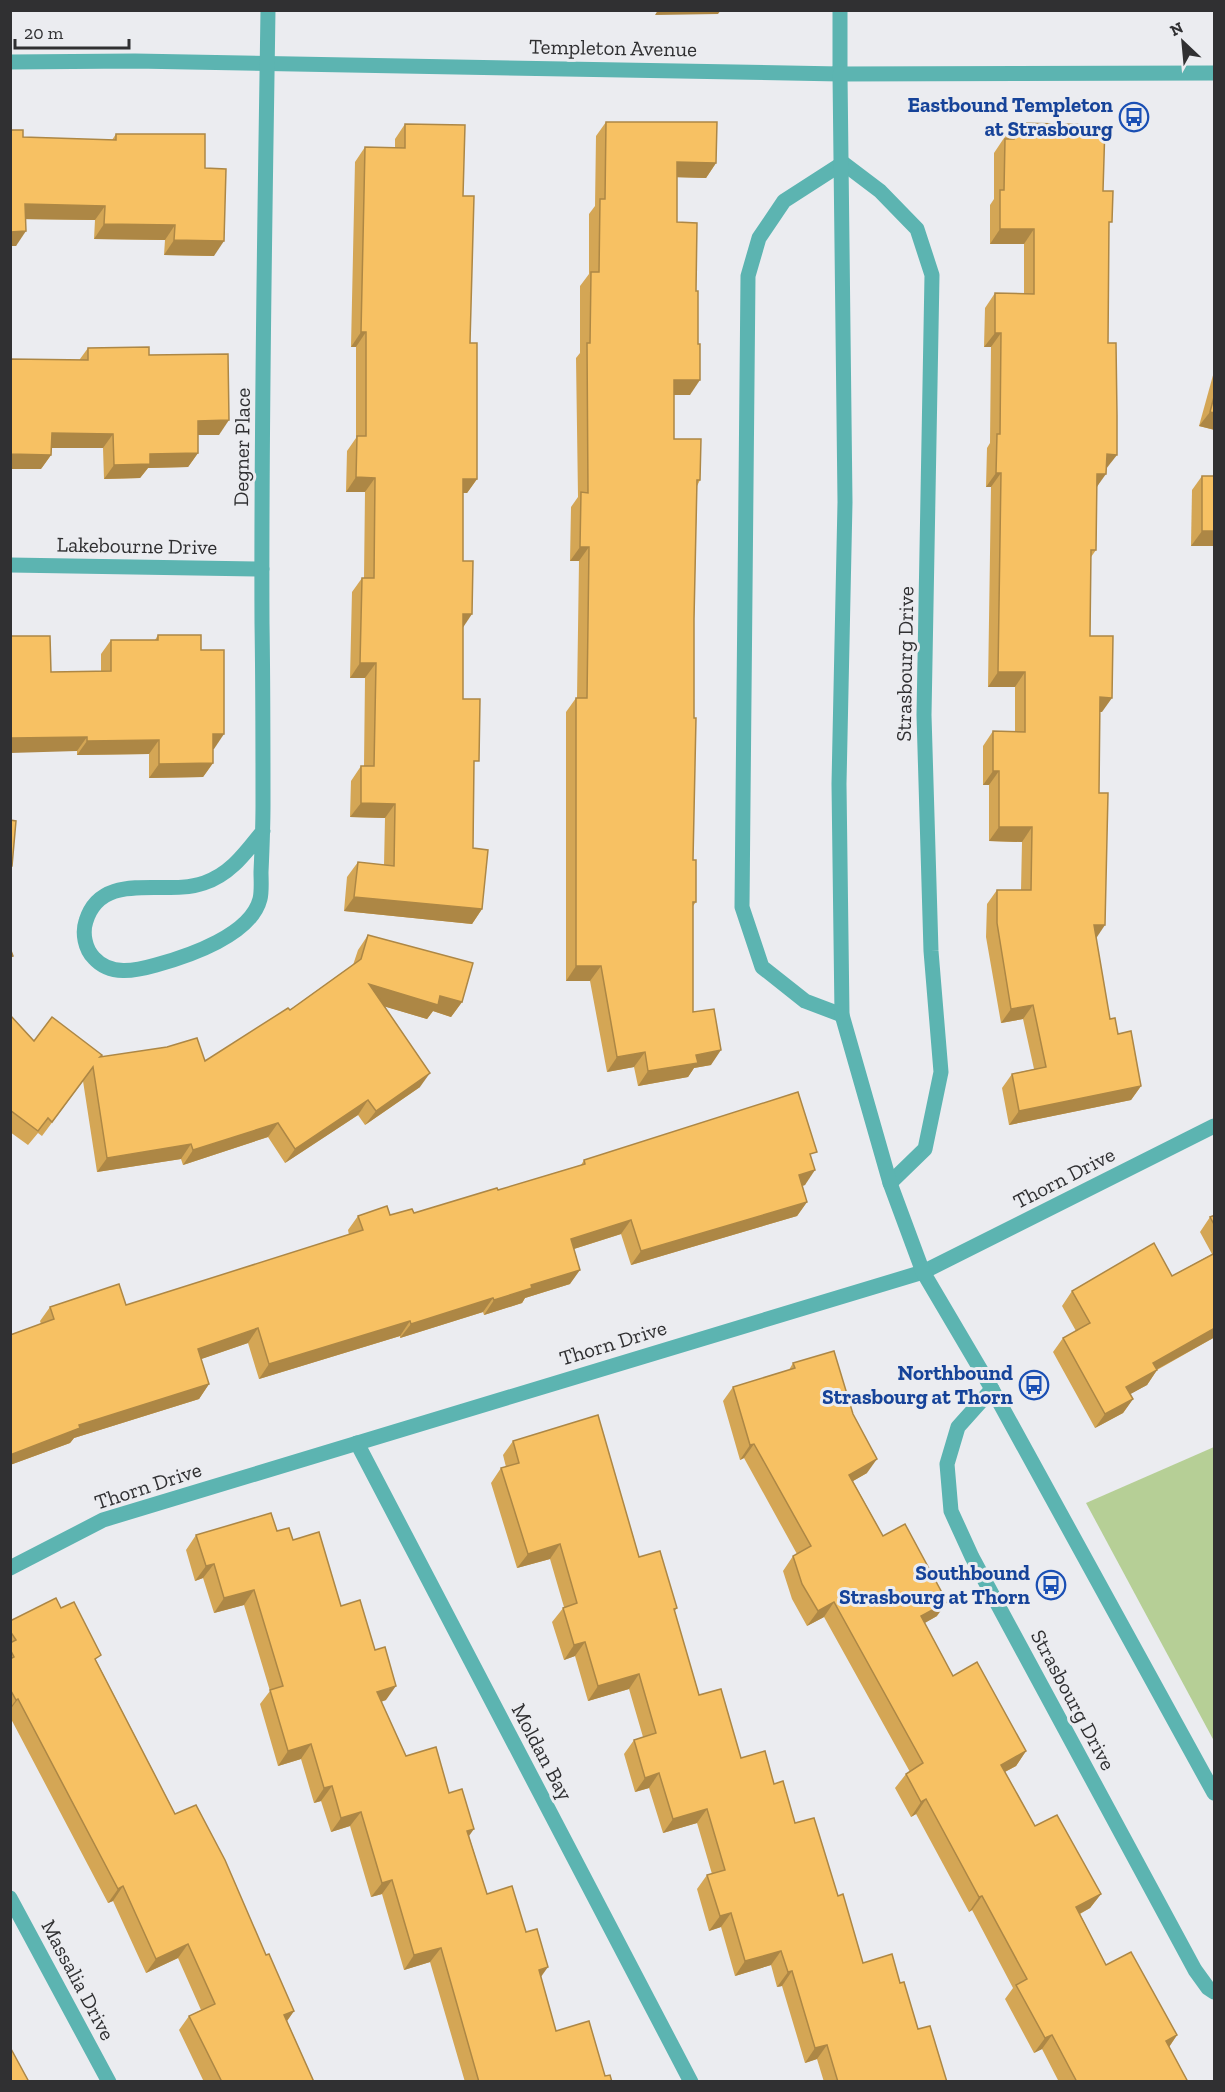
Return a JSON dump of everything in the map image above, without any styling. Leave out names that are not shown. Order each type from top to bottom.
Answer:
[{"type":"street","name":"Degner Place","points":[[263,831],[234,867],[204,883],[169,889],[125,888],[108,892],[92,906],[84,925],[88,953],[99,964],[111,970],[127,971],[156,965],[192,953],[234,932],[250,920],[260,899],[263,831],[262,569],[268,10]]},
{"type":"street","points":[[840,10],[845,502],[839,784],[842,1015],[890,1183],[923,1272],[992,1389],[1215,1792]]},
{"type":"street","name":"Templeton Avenue","points":[[10,63],[135,61],[840,74],[1215,73]]},
{"type":"street","points":[[842,1015],[805,1001],[762,967],[742,907],[742,895],[748,276],[759,238],[784,201],[843,163]]},
{"type":"street","name":"Strasbourg Drive","points":[[843,163],[880,191],[916,229],[932,275],[931,457],[924,715],[931,951],[941,1072],[925,1149],[890,1183]]},
{"type":"street","name":"Lakebourne Drive","points":[[10,565],[262,569]]},
{"type":"street","name":"Thorn Drive","points":[[10,1568],[103,1520],[923,1272],[1215,1126]]},
{"type":"street","name":"Strasbourg Drive","points":[[992,1389],[958,1427],[947,1464],[951,1511],[972,1557],[1195,1970],[1208,1988],[1215,1992]]},
{"type":"street","name":"Moldan Bay","points":[[357,1443],[691,2082]]},
{"type":"street","name":"Massalia Drive","points":[[10,1898],[109,2082]]},
{"type":"green space","points":[[1214,1447],[1214,1741],[1086,1503]]},
{"type":"building","points":[[606,122],[717,122],[716,163],[677,162],[677,222],[697,223],[696,291],[698,291],[700,380],[674,380],[674,439],[701,439],[700,480],[697,480],[694,619],[694,718],[696,718],[693,860],[696,860],[696,902],[693,902],[693,1012],[714,1009],[721,1050],[696,1055],[698,1063],[648,1071],[645,1052],[617,1057],[601,966],[576,966],[576,698],[587,698],[589,547],[580,547],[581,492],[588,493],[587,343],[590,343],[591,272],[599,272],[600,199],[605,199]]},
{"type":"building","points":[[1014,123],[1105,125],[1103,191],[1113,191],[1112,222],[1109,222],[1108,343],[1116,343],[1117,455],[1107,454],[1106,474],[1097,474],[1096,550],[1091,550],[1090,636],[1113,636],[1112,698],[1100,697],[1099,793],[1108,793],[1105,925],[1094,925],[1110,1019],[1115,1018],[1118,1034],[1131,1031],[1141,1086],[1019,1111],[1012,1074],[1046,1067],[1033,1005],[1011,1009],[997,923],[997,890],[1031,890],[1032,827],[999,827],[999,771],[993,771],[993,731],[1025,732],[1025,672],[998,672],[1001,473],[996,473],[997,434],[1000,434],[1001,333],[995,333],[995,293],[1034,294],[1034,229],[1000,229],[1000,190],[1004,190],[1005,139],[1014,139]]},
{"type":"building","points":[[405,124],[465,125],[463,196],[474,196],[470,343],[477,343],[477,479],[463,479],[463,561],[473,561],[472,614],[463,614],[463,699],[480,699],[479,761],[474,761],[473,848],[488,850],[482,909],[354,897],[358,862],[394,866],[395,804],[361,803],[361,766],[374,766],[376,663],[360,663],[362,578],[374,578],[375,478],[356,477],[357,436],[366,436],[366,332],[361,332],[365,147],[405,148]]},
{"type":"building","points":[[10,130],[23,130],[23,137],[116,140],[116,134],[205,134],[205,168],[226,169],[224,241],[174,240],[175,225],[104,224],[105,206],[25,204],[26,231],[10,232]]},
{"type":"building","points":[[149,347],[149,355],[228,354],[229,420],[198,421],[198,453],[150,454],[150,464],[114,465],[113,434],[52,433],[51,455],[10,454],[10,359],[88,360],[88,348]]},
{"type":"building","points":[[1215,393],[1215,413],[1210,412]]},
{"type":"building","points":[[1202,476],[1215,476],[1215,531],[1202,531]]},
{"type":"building","points":[[158,635],[201,635],[201,650],[224,650],[224,734],[213,734],[213,763],[159,764],[159,740],[87,741],[87,737],[10,738],[10,636],[50,636],[51,672],[111,671],[111,640],[158,640]]},
{"type":"building","points":[[10,820],[16,821],[12,866],[10,866]]},
{"type":"building","points":[[368,935],[473,963],[462,1002],[440,996],[438,1005],[369,984],[430,1073],[376,1111],[368,1100],[295,1149],[278,1123],[193,1150],[191,1144],[107,1158],[93,1067],[52,1122],[48,1118],[38,1131],[10,1110],[10,1015],[34,1041],[52,1017],[102,1055],[100,1057],[167,1047],[197,1038],[205,1061],[288,1008],[290,1010],[361,959]]},
{"type":"building","points":[[798,1092],[817,1152],[810,1154],[815,1170],[799,1175],[807,1202],[641,1251],[631,1220],[571,1239],[580,1270],[531,1285],[532,1288],[494,1300],[493,1298],[411,1324],[410,1321],[269,1364],[258,1328],[198,1349],[209,1384],[79,1425],[80,1428],[10,1455],[10,1335],[54,1319],[50,1307],[119,1284],[126,1305],[363,1230],[358,1216],[387,1206],[390,1215],[412,1209],[414,1213],[497,1188],[498,1190],[585,1164],[584,1160]]},
{"type":"building","points":[[1215,1215],[1215,1226],[1210,1217]]},
{"type":"building","points":[[1154,1243],[1172,1276],[1215,1253],[1215,1328],[1153,1363],[1157,1370],[1126,1387],[1133,1399],[1105,1414],[1063,1338],[1090,1323],[1072,1291]]},
{"type":"building","points":[[834,1351],[853,1414],[877,1459],[849,1475],[883,1536],[905,1524],[947,1602],[921,1616],[953,1676],[977,1662],[1026,1751],[1001,1765],[1035,1826],[1057,1815],[1101,1894],[1076,1907],[1106,1965],[1131,1952],[1177,2035],[1166,2041],[1188,2082],[1077,2082],[1052,2035],[1045,2038],[1016,1985],[1027,1979],[982,1896],[979,1897],[926,1799],[921,1802],[906,1774],[923,1763],[834,1602],[818,1611],[802,1584],[793,1556],[811,1546],[754,1444],[750,1445],[733,1387],[795,1368],[793,1363]]},
{"type":"building","points":[[598,1415],[639,1557],[660,1551],[699,1695],[721,1689],[741,1758],[765,1751],[774,1784],[783,1781],[795,1823],[814,1818],[838,1896],[843,1894],[863,1963],[892,1954],[900,1983],[904,1982],[918,2029],[930,2026],[947,2082],[838,2082],[827,2045],[815,2048],[792,1971],[788,1972],[781,1951],[745,1961],[731,1913],[720,1916],[707,1875],[725,1870],[707,1809],[673,1819],[659,1773],[645,1778],[634,1740],[656,1733],[639,1674],[598,1686],[585,1642],[574,1645],[563,1608],[577,1603],[560,1544],[528,1554],[501,1468],[519,1463],[513,1441]]},
{"type":"building","points":[[271,1513],[277,1531],[289,1528],[293,1540],[319,1532],[341,1606],[360,1600],[375,1650],[385,1647],[396,1686],[377,1692],[406,1756],[436,1747],[449,1793],[462,1789],[474,1829],[467,1831],[487,1894],[512,1886],[526,1932],[537,1929],[548,1967],[539,1970],[556,2031],[589,2021],[605,2076],[610,2075],[612,2082],[479,2082],[441,1948],[414,1955],[392,1880],[382,1883],[361,1812],[341,1818],[332,1786],[324,1788],[311,1744],[288,1751],[270,1690],[283,1686],[254,1590],[224,1598],[214,1564],[206,1566],[196,1535]]},
{"type":"building","points":[[56,1598],[61,1608],[74,1602],[101,1655],[95,1659],[175,1814],[196,1805],[225,1860],[266,1955],[269,1954],[294,2011],[284,2015],[314,2082],[222,2082],[189,2016],[215,2004],[188,1944],[156,1959],[123,1886],[118,1889],[18,1699],[16,1700],[10,1689],[10,1659],[14,1657],[10,1643],[16,1640],[10,1631],[10,1621]]},
{"type":"building","points":[[10,2047],[29,2082],[10,2082]]},
{"type":"place","name":"Eastbound Templeton at Strasbourg","points":[[1134,117]]},
{"type":"place","name":"Northbound Strasbourg at Thorn","points":[[1034,1385]]},
{"type":"place","name":"Southbound Strasbourg at Thorn","points":[[1051,1585]]}]
